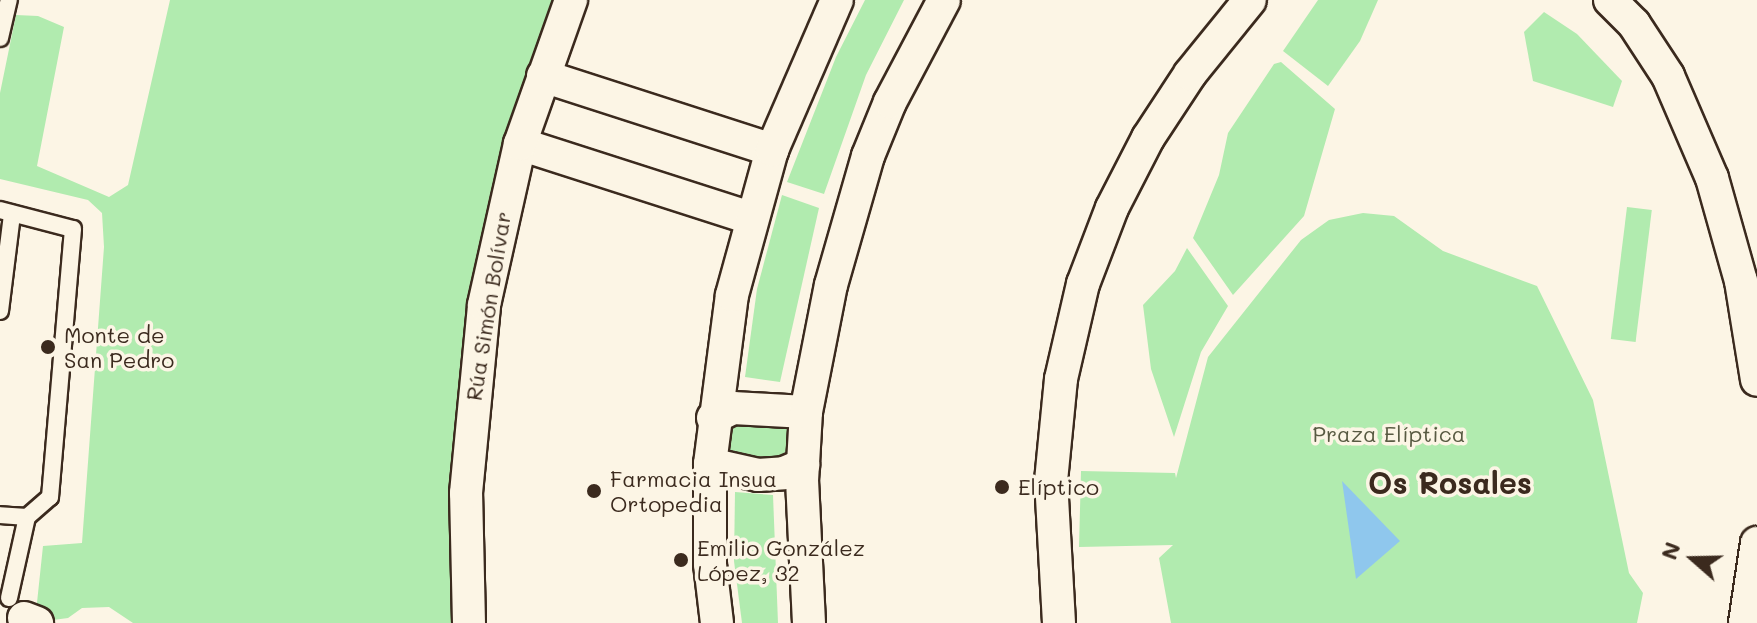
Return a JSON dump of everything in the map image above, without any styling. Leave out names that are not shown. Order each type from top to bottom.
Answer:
[{"type":"street","name":"Rúa Simón Bolívar","points":[[469,623],[466,493],[484,305],[520,144],[571,0]]},
{"type":"street","points":[[717,623],[710,564],[710,464],[713,418],[732,295],[750,218],[772,150],[837,0]]},
{"type":"street","points":[[809,623],[803,465],[806,412],[831,285],[868,156],[890,102],[944,0]]},
{"type":"street","points":[[1059,623],[1051,481],[1061,379],[1083,284],[1112,208],[1148,138],[1190,74],[1250,0]]},
{"type":"street","points":[[1610,0],[1634,24],[1668,76],[1712,178],[1741,281],[1757,380]]},
{"type":"street","points":[[543,76],[772,150]]},
{"type":"street","points":[[520,144],[750,218]]},
{"type":"street","points":[[713,418],[733,408],[806,412]]},
{"type":"street","points":[[710,464],[758,475],[784,473],[803,465]]},
{"type":"street","points":[[1745,623],[1757,543]]},
{"type":"lane","points":[[0,38],[9,0]]},
{"type":"lane","points":[[0,311],[6,212],[73,229],[50,497],[27,517],[19,611]]},
{"type":"lane","points":[[0,515],[27,517]]},
{"type":"green space","points":[[170,0],[556,0],[495,175],[461,354],[451,505],[456,623],[133,623],[109,607],[82,608],[68,618],[53,620],[36,612],[43,546],[82,543],[104,247],[102,213],[88,200],[0,179],[0,93],[16,15],[38,16],[64,27],[37,166],[109,197],[128,185]]},
{"type":"green space","points":[[865,0],[904,0],[866,75],[824,194],[787,182],[836,57]]},
{"type":"green space","points":[[1318,0],[1378,0],[1360,41],[1328,86],[1283,51]]},
{"type":"green space","points":[[1544,12],[1577,34],[1622,81],[1613,107],[1533,81],[1524,32]]},
{"type":"green space","points":[[1281,62],[1335,109],[1304,216],[1233,295],[1193,238],[1219,175],[1228,133],[1274,64]]},
{"type":"green space","points":[[782,195],[819,208],[780,382],[745,377],[757,289]]},
{"type":"green space","points":[[1627,207],[1652,210],[1636,342],[1611,339]]},
{"type":"green space","name":"Praza Elíptica","points":[[1363,213],[1394,216],[1443,251],[1537,286],[1593,400],[1629,573],[1643,593],[1637,623],[1171,623],[1159,558],[1173,545],[1079,547],[1081,471],[1175,473],[1176,478],[1208,357],[1301,240],[1329,220]]},
{"type":"green space","points":[[1187,248],[1228,306],[1201,352],[1174,437],[1151,369],[1143,305],[1175,271]]},
{"type":"green space","points":[[737,419],[787,427],[787,449],[780,459],[736,458],[728,450],[729,428]]},
{"type":"green space","points":[[735,492],[773,495],[778,623],[742,623],[734,561]]},
{"type":"water","points":[[1342,481],[1400,541],[1356,579]]},
{"type":"place","name":"Monte de San Pedro","points":[[48,347]]},
{"type":"place","name":"Elíptico","points":[[1002,487]]},
{"type":"place","name":"Farmacia Insua Ortopedia","points":[[594,491]]},
{"type":"place","name":"Emilio González López, 32","points":[[681,560]]},
{"type":"district","name":"Os Rosales","points":[[1450,482]]}]
